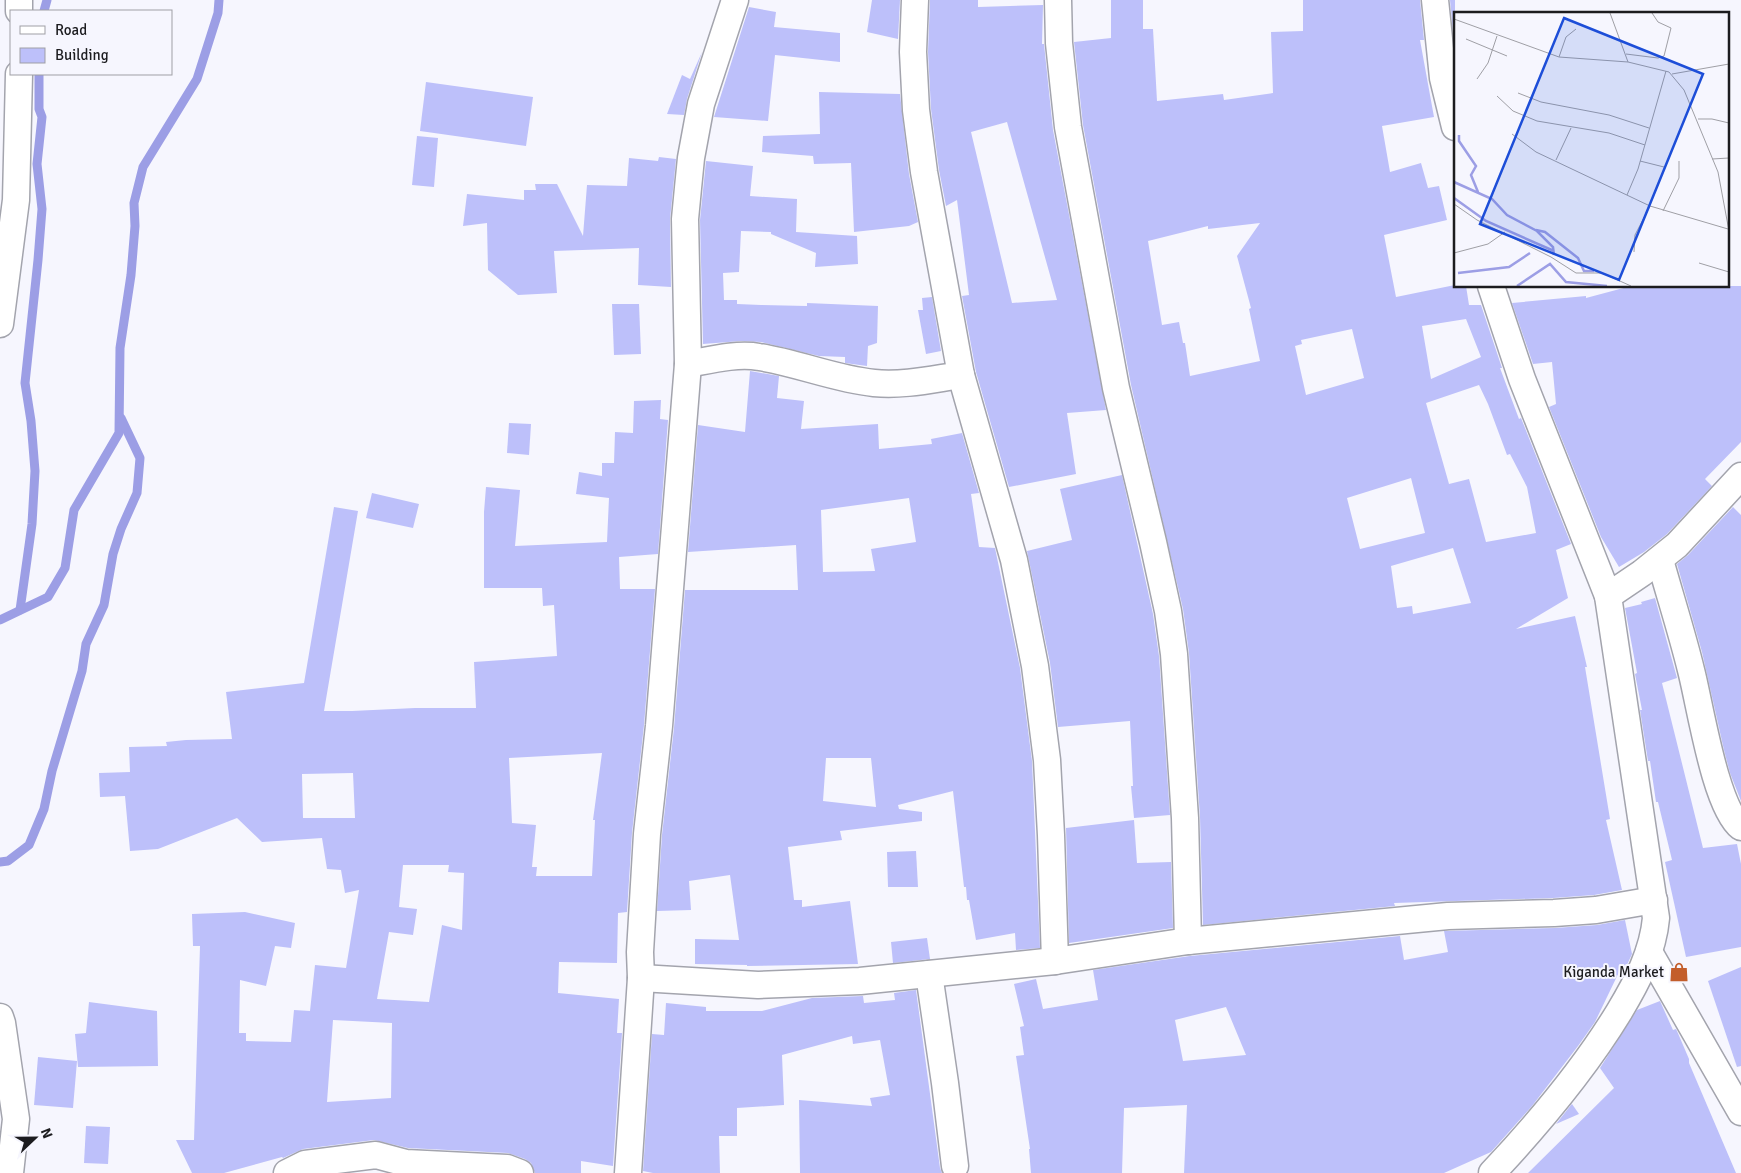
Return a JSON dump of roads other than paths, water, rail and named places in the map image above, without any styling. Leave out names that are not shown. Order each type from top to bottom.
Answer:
[{"type":"street","points":[[628,1173],[648,834],[659,726],[688,364],[685,219],[691,158],[701,104],[736,0]]},
{"type":"street","points":[[915,0],[913,52],[916,110],[924,172],[961,374],[1014,560],[1035,666],[1047,770],[1055,961]]},
{"type":"street","points":[[1058,0],[1063,85],[1073,156],[1116,388],[1168,611],[1185,818],[1188,941]]},
{"type":"street","points":[[1435,0],[1449,77],[1454,119]]},
{"type":"street","points":[[0,324],[8,196],[19,75]]},
{"type":"street","points":[[1492,288],[1522,379],[1608,596],[1656,918],[1655,934],[1650,952],[1624,1004],[1606,1033],[1570,1085],[1492,1173]]},
{"type":"street","points":[[688,364],[717,358],[758,356],[846,379],[877,384],[897,384],[961,374]]},
{"type":"street","points":[[1608,596],[1660,560],[1677,545],[1741,476]]},
{"type":"street","points":[[1660,560],[1691,668],[1708,748],[1725,804],[1735,822],[1741,827]]},
{"type":"street","points":[[641,978],[758,984],[860,981],[1055,961],[1188,941],[1448,916],[1588,910],[1654,900]]},
{"type":"street","points":[[1650,952],[1741,1112]]},
{"type":"street","points":[[929,974],[955,1166]]},
{"type":"street","points":[[0,1017],[16,1119],[10,1173]]},
{"type":"street","points":[[287,1173],[305,1164],[376,1155],[406,1163],[507,1168],[520,1173]]},
{"type":"waterway","points":[[44,10],[47,0]]},
{"type":"waterway","points":[[0,620],[48,597],[65,568],[74,510],[119,433],[120,348],[131,275],[135,226],[134,203],[143,167],[197,79],[218,13],[219,0]]},
{"type":"waterway","points":[[20,610],[32,524],[35,471],[31,421],[25,383],[42,209],[37,164],[42,117],[39,109],[39,75]]},
{"type":"waterway","points":[[0,862],[8,861],[29,845],[44,809],[52,771],[82,671],[86,644],[104,605],[113,554],[121,529],[137,493],[140,458],[121,418]]},
{"type":"place","name":"Kiganda Market","points":[[1679,972]]}]
